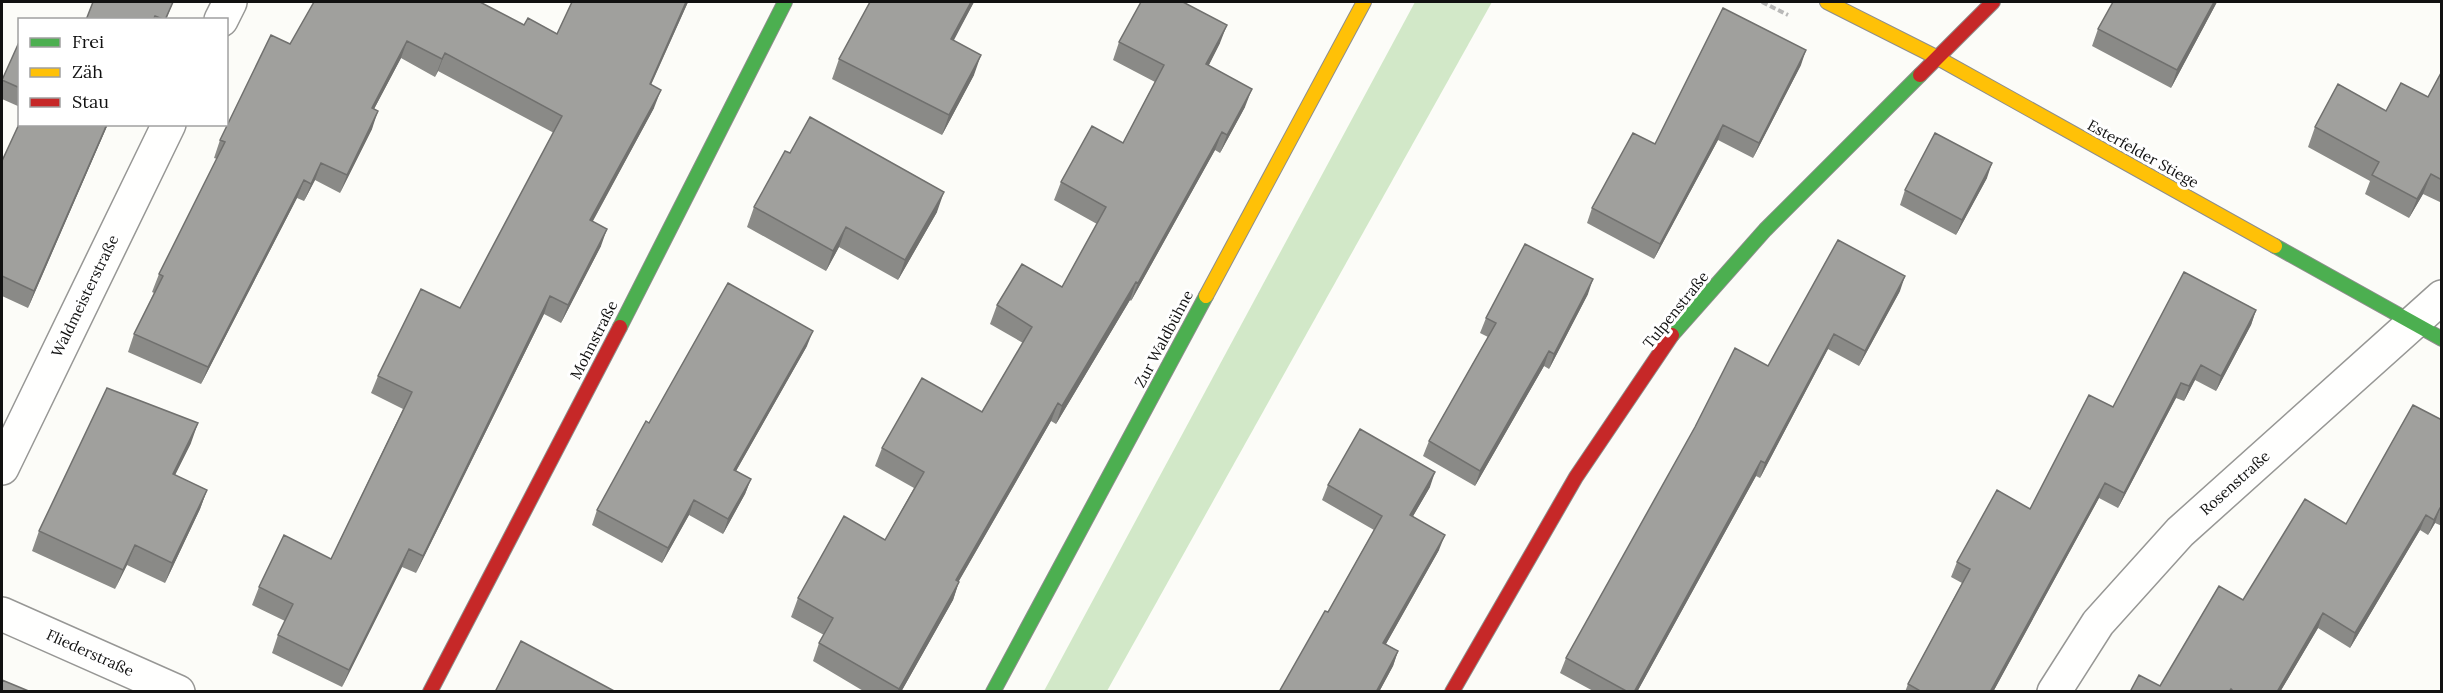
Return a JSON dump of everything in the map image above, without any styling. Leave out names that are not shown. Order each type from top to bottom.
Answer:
[{"type":"street","points":[[222,18],[230,2]]},
{"type":"street","name":"Mohnstraße","points":[[430,692],[560,444],[785,2]]},
{"type":"street","name":"Zur Waldbühne","points":[[993,692],[1364,2]]},
{"type":"street","name":"Esterfelder Stiege","points":[[1827,2],[1936,57],[2442,339]]},
{"type":"street","name":"Tulpenstraße","points":[[1452,692],[1576,477],[1668,340],[1765,230],[1993,2]]},
{"type":"street","name":"Waldmeisterstraße","points":[[2,468],[168,126]]},
{"type":"street","name":"Rosenstraße","points":[[2054,692],[2098,623],[2180,532],[2442,297]]},
{"type":"street","name":"Fliederstraße","points":[[2,614],[178,692]]},
{"type":"green space","points":[[1415,2],[1492,2],[1107,691],[1044,691]]},
{"type":"building","points":[[93,2],[173,2],[166,18],[155,16],[154,18],[87,18]]},
{"type":"building","points":[[314,2],[480,2],[524,25],[528,18],[557,34],[572,2],[686,2],[650,84],[661,90],[590,220],[607,229],[568,305],[550,296],[423,556],[409,549],[349,670],[278,635],[293,604],[259,587],[284,535],[331,559],[412,392],[378,376],[421,289],[460,308],[562,116],[445,53],[442,59],[407,41],[372,108],[378,111],[347,175],[321,163],[311,184],[304,180],[208,367],[134,334],[163,276],[159,274],[225,142],[220,140],[271,35],[290,44]]},
{"type":"building","points":[[870,2],[971,2],[951,39],[981,55],[949,115],[839,59]]},
{"type":"building","points":[[1141,2],[1183,2],[1227,25],[1206,64],[1252,89],[1227,135],[1222,132],[1138,283],[1136,282],[1062,406],[1058,403],[956,580],[959,582],[899,689],[819,643],[833,618],[798,598],[844,516],[885,540],[924,472],[882,448],[922,378],[982,412],[1032,327],[997,305],[1022,264],[1062,287],[1106,207],[1061,182],[1092,126],[1123,143],[1164,65],[1119,42]]},
{"type":"building","points":[[2113,2],[2214,2],[2177,70],[2098,29]]},
{"type":"building","points":[[1723,8],[1806,50],[1759,143],[1723,125],[1660,244],[1592,208],[1633,133],[1655,144]]},
{"type":"building","points":[[18,44],[18,87],[2,80]]},
{"type":"building","points":[[2442,71],[2442,180],[2431,174],[2417,199],[2372,175],[2379,162],[2315,127],[2338,84],[2386,111],[2401,83],[2428,97]]},
{"type":"building","points":[[810,117],[944,192],[905,260],[846,227],[833,251],[754,207],[785,151],[790,153]]},
{"type":"building","points":[[18,126],[106,126],[34,291],[2,276],[2,161]]},
{"type":"building","points":[[1935,133],[1992,163],[1962,220],[1905,190]]},
{"type":"building","points":[[1838,240],[1905,276],[1865,351],[1834,334],[1765,463],[1761,461],[1634,692],[1628,692],[1566,658],[1695,427],[1735,348],[1768,366]]},
{"type":"building","points":[[1525,244],[1593,279],[1554,354],[1549,351],[1480,471],[1429,441],[1496,323],[1486,318]]},
{"type":"building","points":[[2184,272],[2256,310],[2221,376],[2201,365],[2189,386],[2181,383],[2124,493],[2105,483],[1990,692],[1922,692],[1908,684],[1970,569],[1957,562],[1997,490],[2030,509],[2089,395],[2113,407]]},
{"type":"building","points":[[728,283],[813,331],[734,470],[751,479],[728,519],[694,500],[668,548],[597,510],[646,421],[649,423]]},
{"type":"building","points":[[107,388],[198,423],[173,474],[207,490],[172,563],[135,545],[123,570],[39,531]]},
{"type":"building","points":[[2413,405],[2442,420],[2442,508],[2434,520],[2426,515],[2355,633],[2323,613],[2277,692],[2234,692],[2231,689],[2229,692],[2130,692],[2139,675],[2160,686],[2219,586],[2243,600],[2305,499],[2346,524]]},
{"type":"building","points":[[1360,429],[1435,472],[1410,515],[1445,535],[1383,643],[1398,651],[1376,692],[1279,692],[1325,611],[1328,612],[1382,516],[1328,485]]},
{"type":"building","points":[[521,641],[616,692],[495,692]]},
{"type":"building","points":[[2,680],[31,692],[2,692]]},
{"type":"traffic: fast","points":[[620,327],[785,2]]},
{"type":"traffic: fast","points":[[1672,335],[1765,230],[1920,75]]},
{"type":"traffic: fast","points":[[2275,246],[2442,339]]},
{"type":"traffic: fast","points":[[993,692],[1206,296]]},
{"type":"traffic: slow","points":[[1206,296],[1364,2]]},
{"type":"traffic: slow","points":[[1827,2],[1936,57],[2275,246]]},
{"type":"traffic: jam","points":[[1920,75],[1993,2]]},
{"type":"traffic: jam","points":[[430,692],[620,327]]},
{"type":"traffic: jam","points":[[1452,692],[1576,477],[1672,335]]}]
